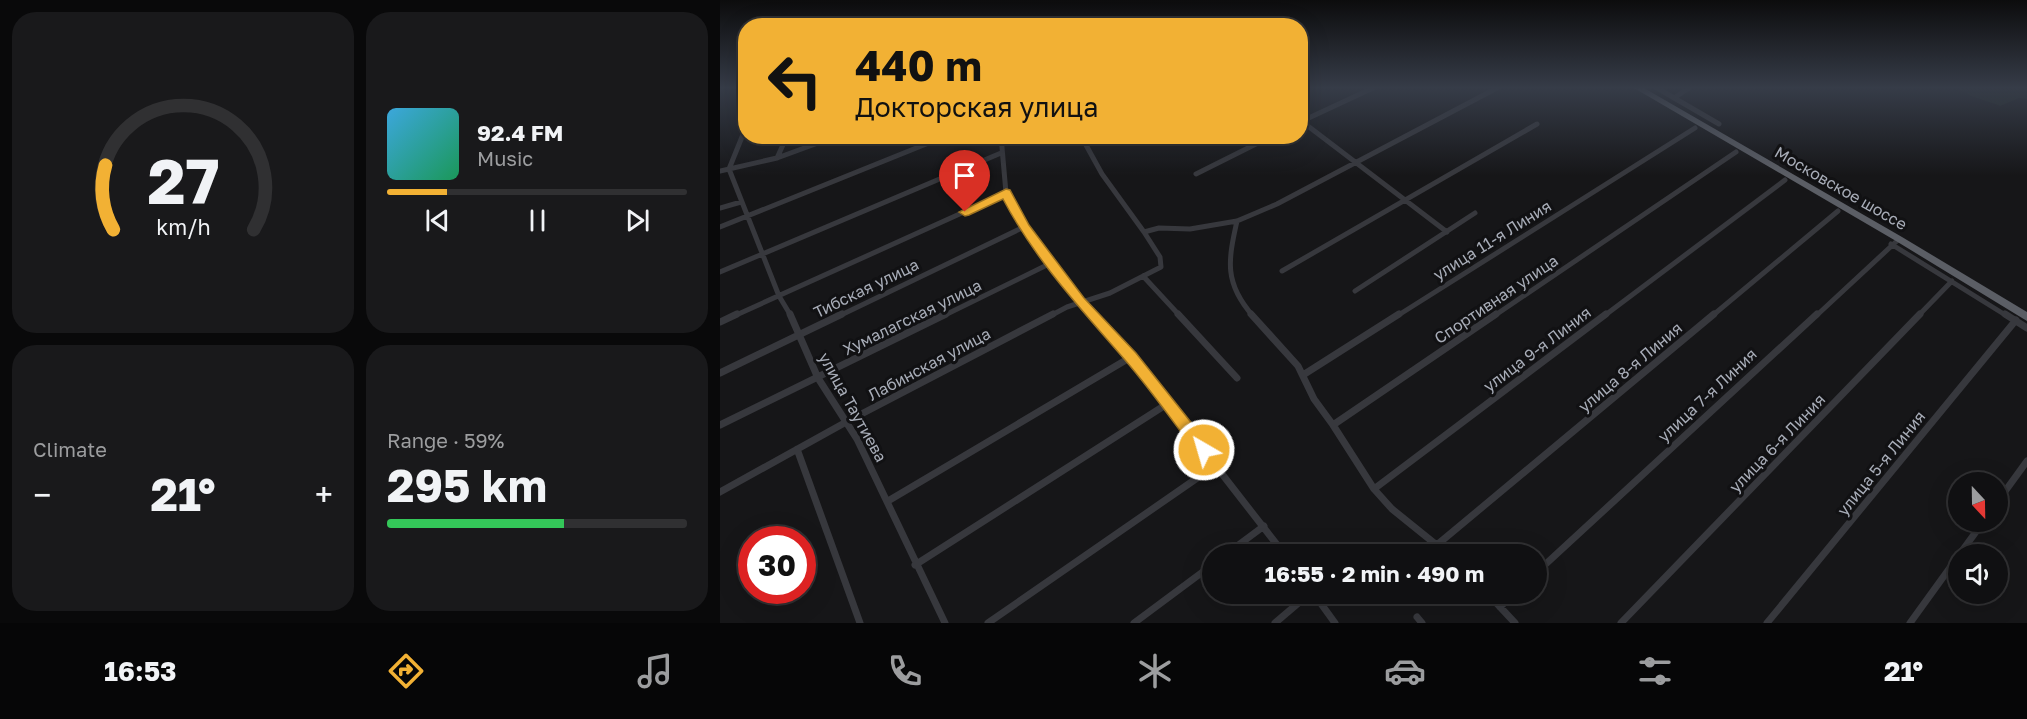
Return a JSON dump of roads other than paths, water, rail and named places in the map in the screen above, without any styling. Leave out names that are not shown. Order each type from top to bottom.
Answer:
[{"type":"highway","name":"Московское шоссе","points":[[1687,117],[1895,242],[2027,317]]},
{"type":"street","points":[[1085,144],[1102,174],[1144,232],[1159,228],[1190,229],[1237,221],[1277,204],[1442,117]]},
{"type":"street","points":[[1707,117],[1719,124]]},
{"type":"street","points":[[1282,272],[1537,124]]},
{"type":"street","points":[[1308,126],[1447,232]]},
{"type":"street","name":"улица 11-я Линия","points":[[1303,375],[1695,128]]},
{"type":"street","points":[[729,169],[739,144]]},
{"type":"street","points":[[777,158],[783,144]]},
{"type":"street","points":[[720,171],[777,158],[815,144]]},
{"type":"street","points":[[720,227],[926,144]]},
{"type":"street","points":[[1001,144],[1006,193],[1024,227],[1079,301],[1131,357],[1277,544]]},
{"type":"street","points":[[1196,174],[1256,144]]},
{"type":"street","name":"Спортивная улица","points":[[1333,425],[1736,152]]},
{"type":"street","points":[[720,272],[1001,153]]},
{"type":"street","name":"улица Таутиева","points":[[729,169],[761,255],[818,378],[848,422],[888,501],[915,565],[945,623]]},
{"type":"street","name":"улица 9-я Линия","points":[[1374,489],[1785,180]]},
{"type":"street","points":[[720,322],[1006,193]]},
{"type":"street","points":[[720,208],[741,202]]},
{"type":"street","name":"улица 8-я Линия","points":[[1438,544],[1838,211]]},
{"type":"street","points":[[1355,291],[1475,213]]},
{"type":"street","points":[[1237,221],[1229,265],[1230,285],[1245,308],[1300,367],[1315,401],[1374,489],[1400,518],[1438,544]]},
{"type":"street","name":"Тибская улица","points":[[720,373],[1024,227]]},
{"type":"street","name":"Лабинская улица","points":[[720,492],[1079,301],[1100,297],[1156,270],[1162,263],[1144,232]]},
{"type":"street","points":[[1895,242],[2027,328]]},
{"type":"street","name":"улица 7-я Линия","points":[[1547,563],[1895,242]]},
{"type":"street","name":"Хумалагская улица","points":[[720,425],[1051,263]]},
{"type":"street","points":[[1143,276],[1237,378]]},
{"type":"street","name":"улица 6-я Линия","points":[[1622,623],[1952,281]]},
{"type":"street","name":"улица 5-я Линия","points":[[1767,623],[2016,320]]},
{"type":"street","points":[[888,501],[1131,357]]},
{"type":"street","points":[[915,565],[1167,404]]},
{"type":"street","points":[[797,449],[860,623]]},
{"type":"street","points":[[2008,487],[2027,461]]},
{"type":"street","points":[[988,623],[1216,465]]},
{"type":"street","points":[[1240,544],[1264,526]]},
{"type":"street","points":[[1910,623],[1976,532]]},
{"type":"street","points":[[1134,623],[1202,572]]},
{"type":"street","points":[[1275,623],[1297,604]]},
{"type":"street","points":[[1321,604],[1335,623]]},
{"type":"street","points":[[1497,604],[1515,623]]},
{"type":"street","points":[[1500,607],[1503,604]]}]
